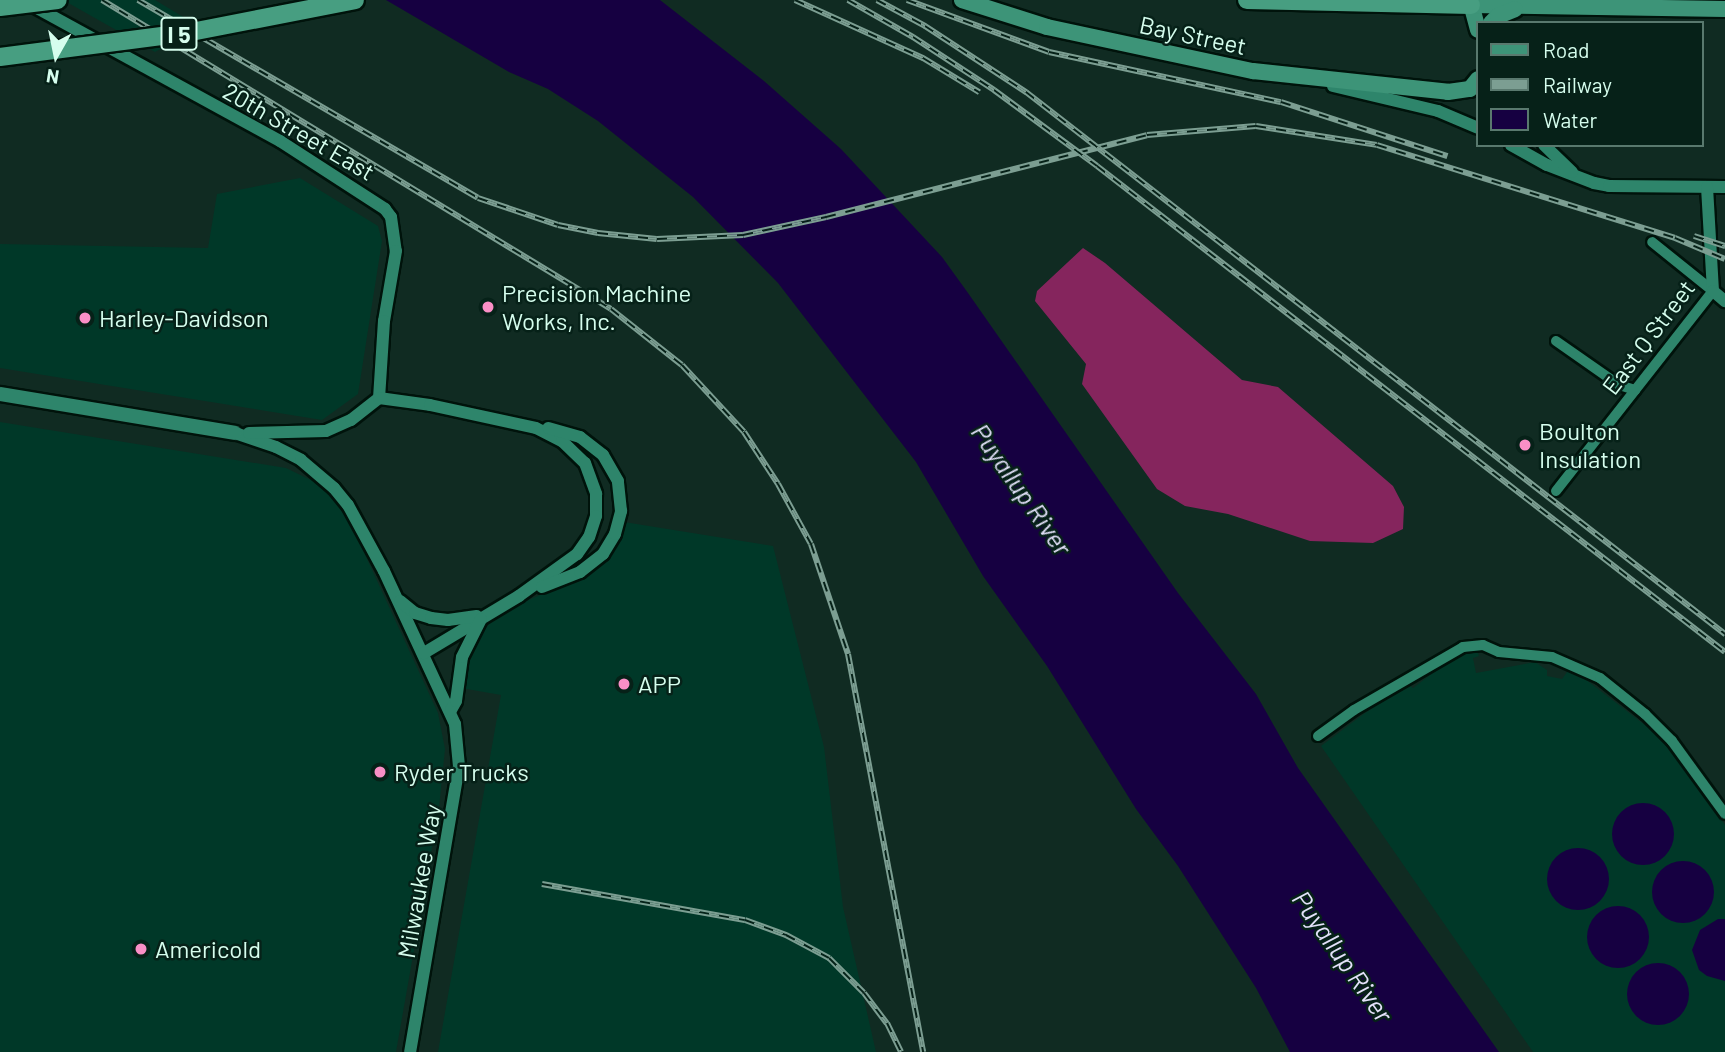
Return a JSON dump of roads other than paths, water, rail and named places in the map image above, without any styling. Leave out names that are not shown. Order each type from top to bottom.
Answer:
[{"type":"highway","points":[[0,7],[58,0]]},
{"type":"highway","name":"I 5","points":[[0,57],[186,33],[355,0]]},
{"type":"highway","points":[[1247,0],[1470,2]]},
{"type":"main road","name":"Bay Street","points":[[962,0],[1047,27],[1253,71],[1448,92],[1470,89],[1476,82]]},
{"type":"main road","points":[[1476,23],[1470,2],[1528,6],[1725,9]]},
{"type":"main road","points":[[1493,21],[1499,16],[1528,6]]},
{"type":"main road","points":[[0,394],[235,433]]},
{"type":"street","name":"20th Street East","points":[[22,0],[280,141],[386,209],[391,217],[396,251],[384,321],[379,398]]},
{"type":"street","name":"Bay Street","points":[[1253,71],[1407,102],[1476,127]]},
{"type":"street","points":[[1515,147],[1580,179],[1609,186],[1725,187]]},
{"type":"street","points":[[1546,147],[1580,179]]},
{"type":"street","name":"East Q Street","points":[[1556,491],[1713,291],[1707,187]]},
{"type":"street","points":[[1652,242],[1725,301]]},
{"type":"street","points":[[1556,341],[1619,385],[1635,390]]},
{"type":"street","points":[[235,433],[292,434],[326,431],[351,420],[379,398],[430,405],[569,433],[596,448],[614,471],[620,491],[621,511],[610,545],[594,563],[580,572],[519,596],[424,653]]},
{"type":"street","points":[[519,596],[577,554],[589,537],[596,516],[594,484],[585,463],[562,441],[536,428]]},
{"type":"street","name":"Milwaukee Way","points":[[235,433],[276,447],[301,460],[334,488],[362,528],[451,710],[459,739],[459,766],[410,1052]]},
{"type":"street","points":[[398,599],[415,613],[431,618],[448,620],[485,614]]},
{"type":"street","points":[[451,710],[456,701],[462,657],[485,614]]},
{"type":"street","points":[[1318,736],[1354,710],[1463,647],[1483,645],[1499,652],[1552,657],[1578,666],[1600,678],[1645,714],[1672,741],[1725,814]]},
{"type":"water","name":"Puyallup River","points":[[386,0],[660,0],[764,81],[841,149],[942,257],[1178,593],[1256,694],[1298,768],[1499,1052],[1290,1052],[1256,988],[1178,866],[1136,809],[1047,666],[983,576],[916,462],[778,283],[693,197],[598,121],[548,89],[509,72]]},
{"type":"water","points":[[1643,803],[1655,805],[1665,812],[1672,822],[1672,846],[1665,856],[1655,863],[1643,865],[1631,863],[1621,856],[1614,846],[1612,834],[1614,822],[1621,812],[1631,805]]},
{"type":"water","points":[[1578,848],[1590,850],[1600,857],[1607,867],[1607,891],[1600,901],[1590,908],[1578,910],[1566,908],[1556,901],[1549,891],[1547,879],[1549,867],[1556,857],[1566,850]]},
{"type":"water","points":[[1683,861],[1695,863],[1705,870],[1712,880],[1712,904],[1705,914],[1695,921],[1683,923],[1671,921],[1661,914],[1654,904],[1652,892],[1654,880],[1661,870],[1671,863]]},
{"type":"water","points":[[1618,906],[1630,908],[1640,915],[1647,925],[1647,949],[1640,959],[1630,966],[1618,968],[1606,966],[1596,959],[1589,949],[1587,937],[1589,925],[1596,915],[1606,908]]},
{"type":"water","points":[[1718,919],[1725,919],[1725,981],[1707,976],[1699,970],[1692,950],[1700,930]]},
{"type":"water","points":[[1658,963],[1670,965],[1680,972],[1687,982],[1687,1006],[1680,1016],[1670,1023],[1658,1025],[1646,1023],[1636,1016],[1629,1006],[1627,994],[1629,982],[1636,972],[1646,965]]},
{"type":"railway","points":[[102,0],[611,309],[682,365],[744,432],[778,484],[811,544],[848,654],[923,1052]]},
{"type":"railway","points":[[138,0],[478,198],[558,225],[598,233],[657,239],[743,235],[826,217],[1147,135],[1256,126],[1377,145],[1675,238],[1725,259]]},
{"type":"railway","points":[[795,0],[923,58],[979,92]]},
{"type":"railway","points":[[848,0],[913,37],[994,90],[1097,166],[1725,652]]},
{"type":"railway","points":[[877,0],[925,26],[1026,92],[1725,634]]},
{"type":"railway","points":[[907,0],[1049,52],[1281,102],[1447,156]]},
{"type":"railway","points":[[1694,236],[1725,246]]},
{"type":"railway","points":[[542,884],[745,920],[786,935],[829,958],[864,993],[887,1023],[901,1052]]},
{"type":"place","name":"Precision Machine Works, Inc.","points":[[488,307]]},
{"type":"place","name":"Harley-Davidson","points":[[85,318]]},
{"type":"place","name":"Boulton Insulation","points":[[1525,445]]},
{"type":"place","name":"APP","points":[[624,684]]},
{"type":"place","name":"Ryder Trucks","points":[[380,772]]},
{"type":"place","name":"Americold","points":[[141,949]]}]
